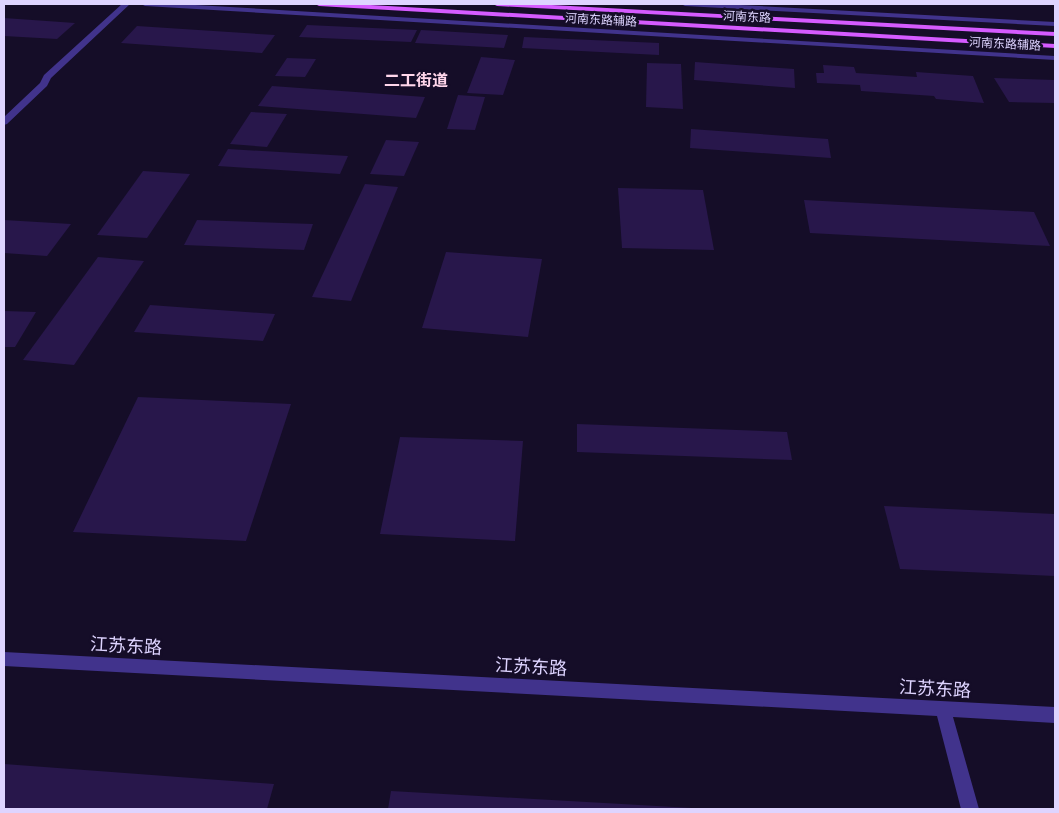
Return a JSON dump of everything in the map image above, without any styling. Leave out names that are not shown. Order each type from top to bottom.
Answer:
[{"type":"main road","name":"河南东路","points":[[319,4],[1055,46]]},
{"type":"main road","name":"河南东路","points":[[497,4],[1055,34]]},
{"type":"street","points":[[4,122],[44,84],[47,78],[126,4]]},
{"type":"street","name":"河南东路辅路","points":[[145,4],[1055,58]]},
{"type":"street","name":"河南东路辅路","points":[[684,4],[1055,24]]},
{"type":"street","name":"江苏东路","points":[[4,659],[1055,714]]},
{"type":"street","points":[[943,709],[970,809]]},
{"type":"building","points":[[4,18],[75,23],[57,39],[4,36]]},
{"type":"building","points":[[307,25],[417,30],[411,42],[299,37]]},
{"type":"building","points":[[137,26],[275,35],[262,53],[121,43]]},
{"type":"building","points":[[421,30],[508,35],[504,48],[415,43]]},
{"type":"building","points":[[524,37],[659,43],[659,55],[522,48]]},
{"type":"building","points":[[481,57],[515,60],[503,95],[467,93]]},
{"type":"building","points":[[287,58],[316,59],[305,77],[275,76]]},
{"type":"building","points":[[695,62],[794,69],[795,88],[694,80]]},
{"type":"building","points":[[647,63],[681,64],[683,109],[646,107]]},
{"type":"building","points":[[823,65],[854,67],[856,73],[917,77],[916,72],[973,76],[984,103],[936,99],[934,96],[861,91],[860,85],[817,83],[816,73],[824,73]]},
{"type":"building","points":[[994,78],[1055,80],[1055,103],[1009,102]]},
{"type":"building","points":[[272,86],[425,97],[416,118],[258,106]]},
{"type":"building","points":[[458,95],[485,97],[475,130],[447,129]]},
{"type":"building","points":[[251,112],[287,114],[267,147],[230,144]]},
{"type":"building","points":[[691,129],[828,139],[831,158],[690,148]]},
{"type":"building","points":[[386,140],[419,142],[404,176],[370,174]]},
{"type":"building","points":[[228,149],[348,156],[340,174],[218,166]]},
{"type":"building","points":[[143,171],[190,174],[147,238],[97,235]]},
{"type":"building","points":[[365,184],[398,187],[351,301],[312,297]]},
{"type":"building","points":[[618,188],[703,190],[714,250],[622,248]]},
{"type":"building","points":[[804,200],[1034,212],[1050,246],[810,233]]},
{"type":"building","points":[[4,220],[71,224],[47,256],[4,253]]},
{"type":"building","points":[[197,220],[313,224],[304,250],[184,245]]},
{"type":"building","points":[[446,252],[542,259],[528,337],[422,328]]},
{"type":"building","points":[[98,257],[144,261],[74,365],[23,360]]},
{"type":"building","points":[[150,305],[275,314],[263,341],[134,332]]},
{"type":"building","points":[[4,311],[36,312],[15,347],[4,347]]},
{"type":"building","points":[[138,397],[291,404],[246,541],[73,532]]},
{"type":"building","points":[[577,424],[787,432],[792,460],[577,452]]},
{"type":"building","points":[[400,437],[523,441],[515,541],[380,534]]},
{"type":"building","points":[[884,506],[1055,514],[1055,576],[900,569]]},
{"type":"building","points":[[4,764],[274,784],[267,809],[4,809]]},
{"type":"building","points":[[391,791],[692,808],[692,809],[388,809]]},
{"type":"district","name":"二工街道","points":[[416,80]]}]
